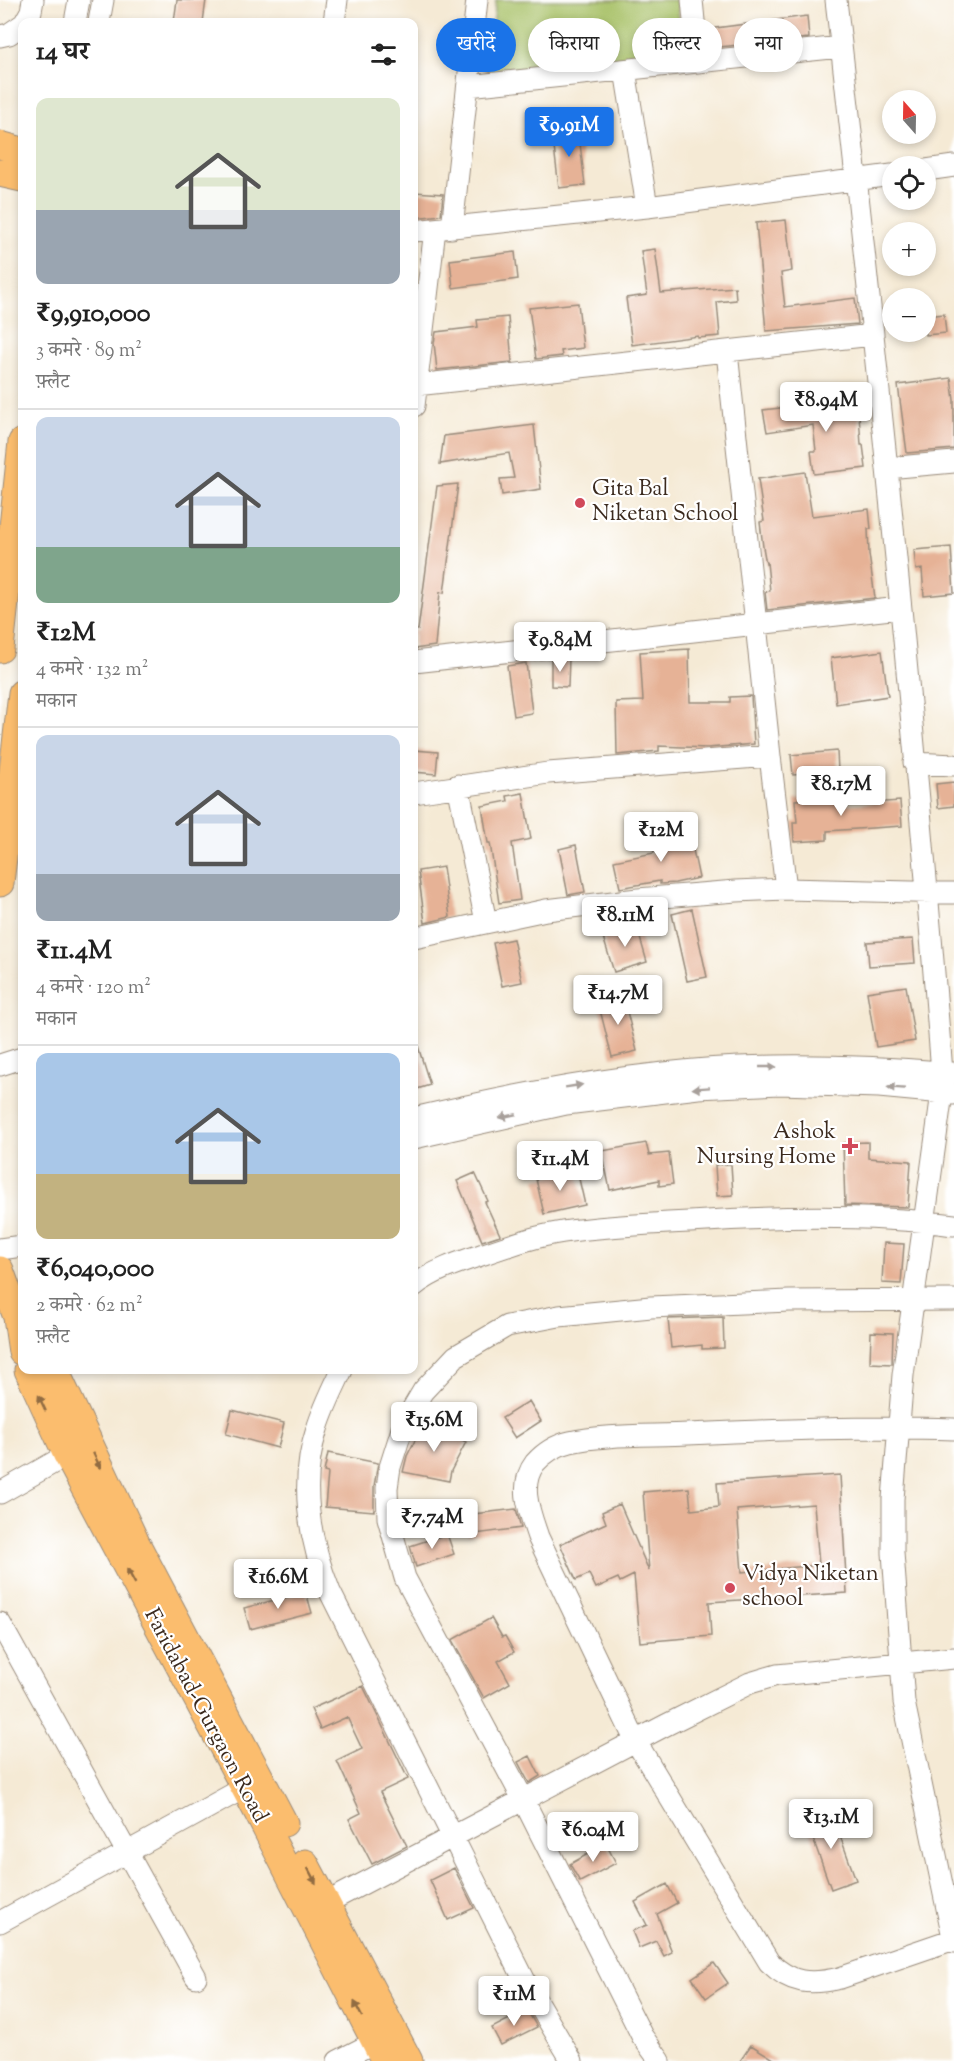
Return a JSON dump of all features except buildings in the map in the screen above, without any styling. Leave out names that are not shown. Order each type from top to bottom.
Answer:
[{"type":"main road","points":[[0,145],[18,151]]},
{"type":"main road","points":[[0,173],[18,177]]},
{"type":"main road","points":[[0,649],[2,611],[18,476]]},
{"type":"main road","points":[[0,883],[18,728]]},
{"type":"main road","points":[[9,1278],[18,1312]]},
{"type":"main road","name":"Faridabad-Gurgaon Road","points":[[30,1374],[67,1455],[301,1896],[380,2051]]},
{"type":"main road","name":"Faridabad-Gurgaon Road","points":[[57,1374],[136,1543],[409,2061]]},
{"type":"street","points":[[27,18],[33,0]]},
{"type":"street","points":[[76,18],[79,0]]},
{"type":"street","points":[[100,18],[103,0]]},
{"type":"street","points":[[334,18],[337,0]]},
{"type":"street","points":[[418,368],[433,229],[468,86],[477,0]]},
{"type":"street","points":[[692,0],[694,18]]},
{"type":"street","points":[[836,0],[887,468],[914,763],[948,1073],[948,1094],[924,1222],[903,1375],[899,1427],[893,1499],[893,1553],[900,1663],[908,1728],[954,1940],[821,1983],[807,1983],[792,1979],[779,1972],[769,1962],[635,1740],[538,1537],[528,1507],[526,1491],[528,1473],[536,1462],[550,1450],[569,1442],[597,1438],[899,1427],[954,1429]]},
{"type":"street","points":[[0,36],[9,34],[18,28]]},
{"type":"street","points":[[722,59],[841,47]]},
{"type":"street","points":[[468,86],[632,69]]},
{"type":"street","points":[[625,70],[647,207]]},
{"type":"street","points":[[936,169],[954,166]]},
{"type":"street","points":[[433,229],[647,207],[882,176]]},
{"type":"street","points":[[418,396],[727,352],[873,335]]},
{"type":"street","points":[[727,352],[786,889]]},
{"type":"street","points":[[887,468],[954,462]]},
{"type":"street","points":[[418,662],[900,608]]},
{"type":"street","points":[[418,792],[548,772],[770,756]]},
{"type":"street","points":[[914,763],[954,765]]},
{"type":"street","points":[[458,785],[486,922]]},
{"type":"street","points":[[418,937],[546,910],[638,899],[786,889],[954,893]]},
{"type":"street","points":[[0,1065],[18,1059]]},
{"type":"street","points":[[418,1117],[469,1105],[571,1087],[716,1069],[837,1067],[948,1073]]},
{"type":"street","points":[[418,1137],[566,1104],[698,1088],[790,1084],[879,1087],[948,1094]]},
{"type":"street","points":[[418,1284],[464,1260],[529,1239],[562,1232],[732,1219],[813,1217],[954,1225]]},
{"type":"street","points":[[0,1249],[18,1247]]},
{"type":"street","points":[[660,2061],[642,2036],[523,1799],[413,1594],[397,1553],[388,1518],[387,1488],[390,1467],[404,1423],[423,1391],[456,1356],[507,1326],[559,1316],[651,1307],[777,1301],[954,1300]]},
{"type":"street","points":[[340,1374],[316,1431],[309,1466],[307,1489],[316,1555],[330,1592],[452,1838],[525,1982],[572,2061]]},
{"type":"street","points":[[0,1493],[67,1455]]},
{"type":"street","points":[[0,1623],[196,1977]]},
{"type":"street","points":[[326,1903],[635,1740],[750,1683],[764,1678],[796,1673],[954,1658]]},
{"type":"street","points":[[0,1922],[244,1788]]},
{"type":"street","points":[[338,2061],[380,2051]]},
{"type":"green space","points":[[496,0],[677,0],[679,18],[632,18],[632,60],[620,61],[620,18],[528,18],[528,71],[487,76],[487,72],[516,72],[516,18],[494,18]]},
{"type":"place","name":"Gita Bal Niketan School","points":[[580,503]]},
{"type":"place","name":"Ashok Nursing Home","points":[[850,1146]]},
{"type":"place","name":"Vidya Niketan school","points":[[730,1588]]}]
